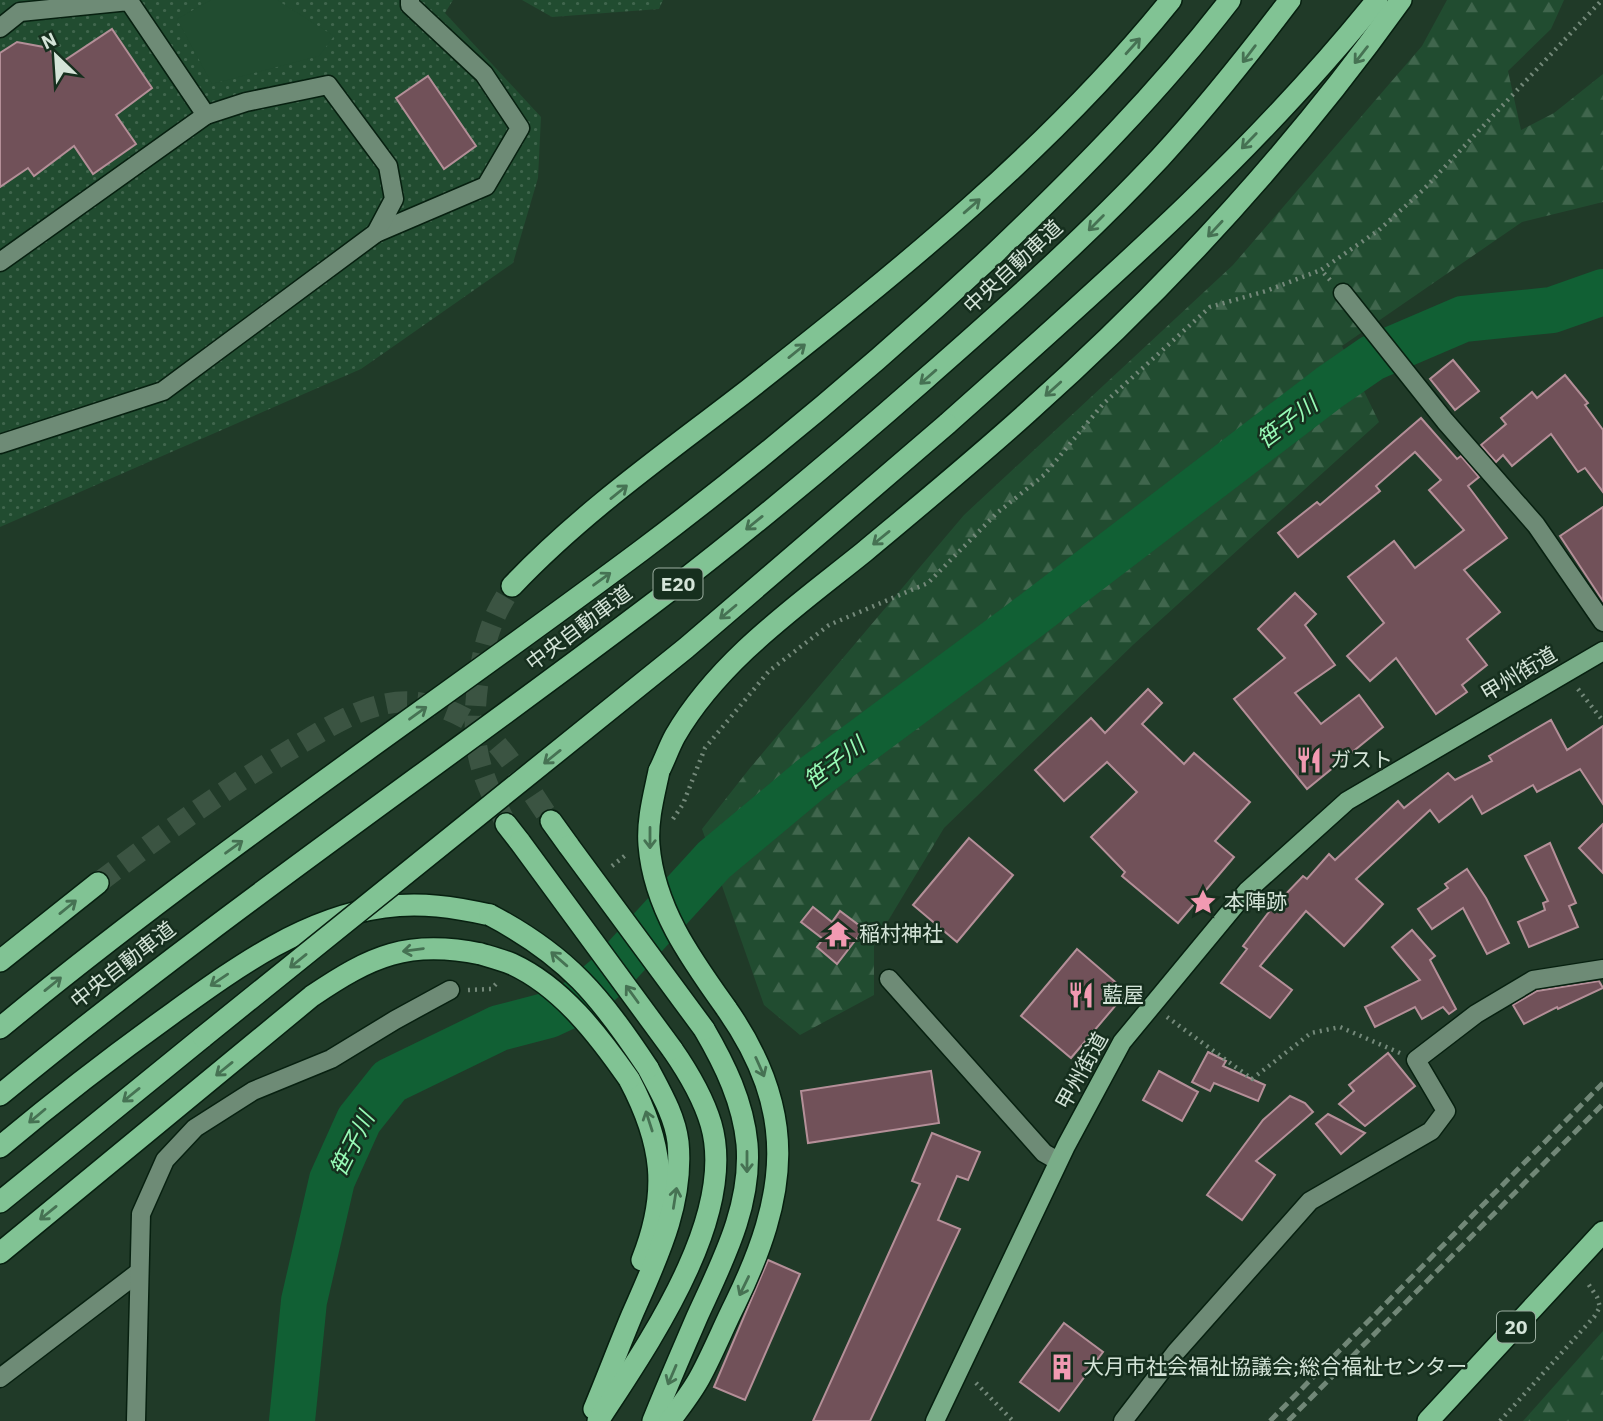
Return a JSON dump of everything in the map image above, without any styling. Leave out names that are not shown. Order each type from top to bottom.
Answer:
[{"type":"highway","points":[[512,586],[540,556],[571,530],[783,363],[930,243],[1010,173],[1080,105],[1171,0]]},
{"type":"highway","name":"中央自動車道","points":[[0,1028],[164,898],[642,550],[872,365],[1045,205],[1126,123],[1201,38],[1230,0]]},
{"type":"highway","name":"中央自動車道","points":[[0,1096],[86,1024],[199,937],[671,589],[891,409],[1071,248],[1161,156],[1241,64],[1290,0]]},
{"type":"highway","points":[[0,1202],[686,648],[947,424],[1077,308],[1204,187],[1287,102],[1377,0]]},
{"type":"highway","points":[[670,1421],[699,1379],[757,1259],[777,1180],[778,1142],[773,1104],[762,1071],[744,1034],[683,946],[668,918],[655,880],[648,844],[651,808],[659,771],[676,736],[700,701],[761,636],[1007,431],[1097,349],[1168,279],[1245,198],[1402,0]]},
{"type":"highway","points":[[551,821],[704,1030],[719,1055],[741,1111],[747,1144],[747,1179],[740,1214],[727,1252],[653,1421]]},
{"type":"highway","points":[[506,824],[672,1049],[701,1098],[712,1126],[715,1160],[713,1194],[703,1230],[671,1304],[652,1339],[598,1421]]},
{"type":"highway","points":[[0,961],[98,883]]},
{"type":"highway","points":[[0,1147],[65,1093],[223,977],[276,944],[325,922],[383,907],[420,904],[455,907],[490,915],[524,933],[551,952],[604,1005],[638,1074]]},
{"type":"highway","points":[[0,1253],[312,996],[343,975],[376,958],[412,949],[449,947],[481,954],[513,964],[563,1000],[666,1102],[677,1140],[679,1176],[673,1213],[662,1247],[588,1421]]},
{"type":"highway","name":"20","points":[[1428,1421],[1603,1232]]},
{"type":"main road","name":"甲州街道","points":[[935,1421],[1058,1161],[1122,1042],[1247,891],[1347,801],[1603,651]]},
{"type":"street","points":[[0,444],[163,391],[376,233],[486,186],[520,128],[484,74],[410,5],[410,0]]},
{"type":"street","points":[[0,28],[20,12],[131,1],[206,115]]},
{"type":"street","points":[[0,262],[206,115],[246,102],[328,85],[388,166],[394,200],[376,233]]},
{"type":"street","points":[[1343,293],[1445,421],[1536,525],[1603,622]]},
{"type":"street","points":[[1123,1421],[1176,1352],[1310,1201],[1431,1131],[1446,1111],[1416,1060],[1476,1014],[1533,980],[1603,969]]},
{"type":"street","points":[[889,979],[1044,1153],[1058,1161]]},
{"type":"street","points":[[136,1421],[141,1214],[165,1160],[195,1128],[253,1091],[331,1059],[450,990]]},
{"type":"street","points":[[0,1378],[139,1272]]},
{"type":"path","points":[[705,747],[769,671],[829,625],[928,583],[997,513],[1044,475],[1103,404],[1210,307],[1266,291],[1321,270],[1380,230],[1423,190],[1602,0]]},
{"type":"path","points":[[1321,270],[1343,293]]},
{"type":"path","points":[[1577,689],[1603,721]]},
{"type":"path","points":[[1166,1017],[1252,1079],[1311,1033],[1340,1027],[1416,1060]]},
{"type":"path","points":[[1500,1421],[1600,1307],[1591,1286],[1573,1266]]},
{"type":"path","points":[[990,1399],[1013,1421]]},
{"type":"green space","points":[[0,0],[453,0],[445,13],[541,117],[538,178],[513,263],[361,369],[0,527]]},
{"type":"green space","points":[[211,0],[277,0],[334,36],[319,56],[212,84],[177,19]]},
{"type":"green space","points":[[522,0],[663,0],[659,9],[552,17]]},
{"type":"green space","points":[[1447,0],[1564,0],[1551,29],[1508,71],[1521,130],[1554,113],[1603,74],[1603,202],[1522,222],[1342,346],[1379,422],[1134,644],[944,828],[874,944],[874,995],[800,1035],[764,1005],[702,829],[750,768],[964,515],[1233,265],[1422,46]]},
{"type":"green space","points":[[1603,1331],[1603,1421],[1523,1421]]},
{"type":"building","points":[[112,29],[152,88],[116,115],[136,144],[93,174],[74,146],[34,176],[28,168],[0,187],[0,53],[17,42],[49,48],[59,64]]},
{"type":"building","points":[[428,76],[476,146],[444,169],[396,98]]},
{"type":"building","points":[[1453,360],[1479,391],[1455,410],[1430,379]]},
{"type":"building","points":[[1565,375],[1588,403],[1585,405],[1603,430],[1603,492],[1585,468],[1578,472],[1551,434],[1512,466],[1503,455],[1496,462],[1481,445],[1506,424],[1501,418],[1532,392],[1537,398]]},
{"type":"building","points":[[1421,418],[1457,459],[1461,456],[1479,477],[1468,486],[1507,538],[1464,570],[1500,612],[1467,639],[1487,665],[1462,685],[1467,692],[1436,714],[1396,658],[1370,681],[1347,656],[1384,623],[1348,577],[1394,541],[1415,568],[1464,530],[1429,490],[1441,480],[1415,452],[1376,486],[1380,491],[1298,557],[1278,533],[1317,502],[1320,505]]},
{"type":"building","points":[[1603,507],[1603,601],[1560,536]]},
{"type":"building","points":[[1295,593],[1316,614],[1305,625],[1335,665],[1295,693],[1321,724],[1359,695],[1383,727],[1307,789],[1234,699],[1285,658],[1258,629]]},
{"type":"building","points":[[1148,689],[1162,703],[1142,724],[1184,764],[1194,753],[1250,802],[1215,841],[1234,857],[1178,923],[1122,876],[1125,872],[1091,837],[1137,792],[1107,762],[1064,801],[1035,770],[1091,718],[1105,733]]},
{"type":"building","points":[[1551,720],[1567,750],[1603,726],[1603,804],[1580,769],[1537,792],[1533,785],[1482,814],[1472,796],[1439,822],[1430,810],[1356,879],[1383,904],[1344,946],[1306,911],[1260,966],[1292,990],[1270,1018],[1221,983],[1247,949],[1243,946],[1281,896],[1303,876],[1307,879],[1329,854],[1335,860],[1398,801],[1404,808],[1448,773],[1455,780],[1492,761],[1489,756]]},
{"type":"building","points":[[1603,824],[1603,873],[1579,848]]},
{"type":"building","points":[[969,838],[1013,875],[957,942],[913,905]]},
{"type":"building","points":[[1550,843],[1576,903],[1569,906],[1578,927],[1529,947],[1518,922],[1545,910],[1543,903],[1548,901],[1525,856]]},
{"type":"building","points":[[1467,869],[1486,898],[1509,943],[1487,954],[1463,908],[1432,929],[1418,909],[1448,888],[1445,884]]},
{"type":"building","name":"稲村神社","points":[[813,907],[832,922],[840,911],[864,929],[837,964],[817,947],[823,939],[801,922]]},
{"type":"building","points":[[1412,930],[1435,956],[1430,960],[1456,1009],[1449,1014],[1443,1007],[1422,1019],[1415,1007],[1375,1027],[1365,1007],[1420,980],[1392,947]]},
{"type":"building","points":[[1077,949],[1127,992],[1071,1058],[1021,1016]]},
{"type":"building","points":[[1599,981],[1603,988],[1524,1024],[1513,1005],[1537,991]]},
{"type":"building","points":[[1208,1052],[1226,1061],[1223,1066],[1265,1085],[1258,1101],[1214,1083],[1210,1091],[1192,1082]]},
{"type":"building","points":[[1388,1053],[1415,1086],[1365,1126],[1339,1104],[1354,1091],[1349,1085]]},
{"type":"building","points":[[931,1071],[939,1123],[808,1143],[801,1091]]},
{"type":"building","points":[[1159,1071],[1198,1092],[1182,1121],[1143,1100]]},
{"type":"building","points":[[1290,1096],[1305,1103],[1313,1112],[1256,1161],[1275,1175],[1242,1220],[1207,1195],[1263,1120]]},
{"type":"building","points":[[1328,1114],[1365,1133],[1341,1154],[1316,1124]]},
{"type":"building","points":[[932,1133],[980,1152],[968,1180],[957,1176],[938,1220],[960,1229],[870,1421],[813,1421],[920,1184],[912,1181]]},
{"type":"building","points":[[768,1260],[800,1274],[745,1400],[714,1387]]},
{"type":"building","name":"大月市社会福祉協議会;総合福祉センター","points":[[1064,1323],[1103,1352],[1059,1411],[1020,1382]]},
{"type":"waterway","name":"笹子川","points":[[292,1421],[304,1301],[332,1180],[359,1120],[390,1081],[499,1028],[549,1015],[577,1002],[609,975],[714,860],[811,779],[1372,358],[1463,319],[1552,310],[1603,292]]},
{"type":"tunnel","points":[[506,824],[482,768],[475,734],[475,718],[478,682],[489,632],[512,586]]},
{"type":"tunnel","points":[[98,883],[192,814],[290,750],[348,717],[379,705],[396,702],[436,706],[458,714],[483,730],[504,753],[551,821]]},
{"type":"railway","points":[[1270,1421],[1603,1083]]},
{"type":"railway","points":[[1288,1421],[1603,1104]]},
{"type":"place","name":"ガスト","points":[[1309,760]]},
{"type":"place","name":"本陣跡","points":[[1203,902]]},
{"type":"place","name":"稲村神社","points":[[838,934]]},
{"type":"place","name":"藍屋","points":[[1081,995]]},
{"type":"place","name":"大月市社会福祉協議会;総合福祉センター","points":[[1062,1367]]}]
